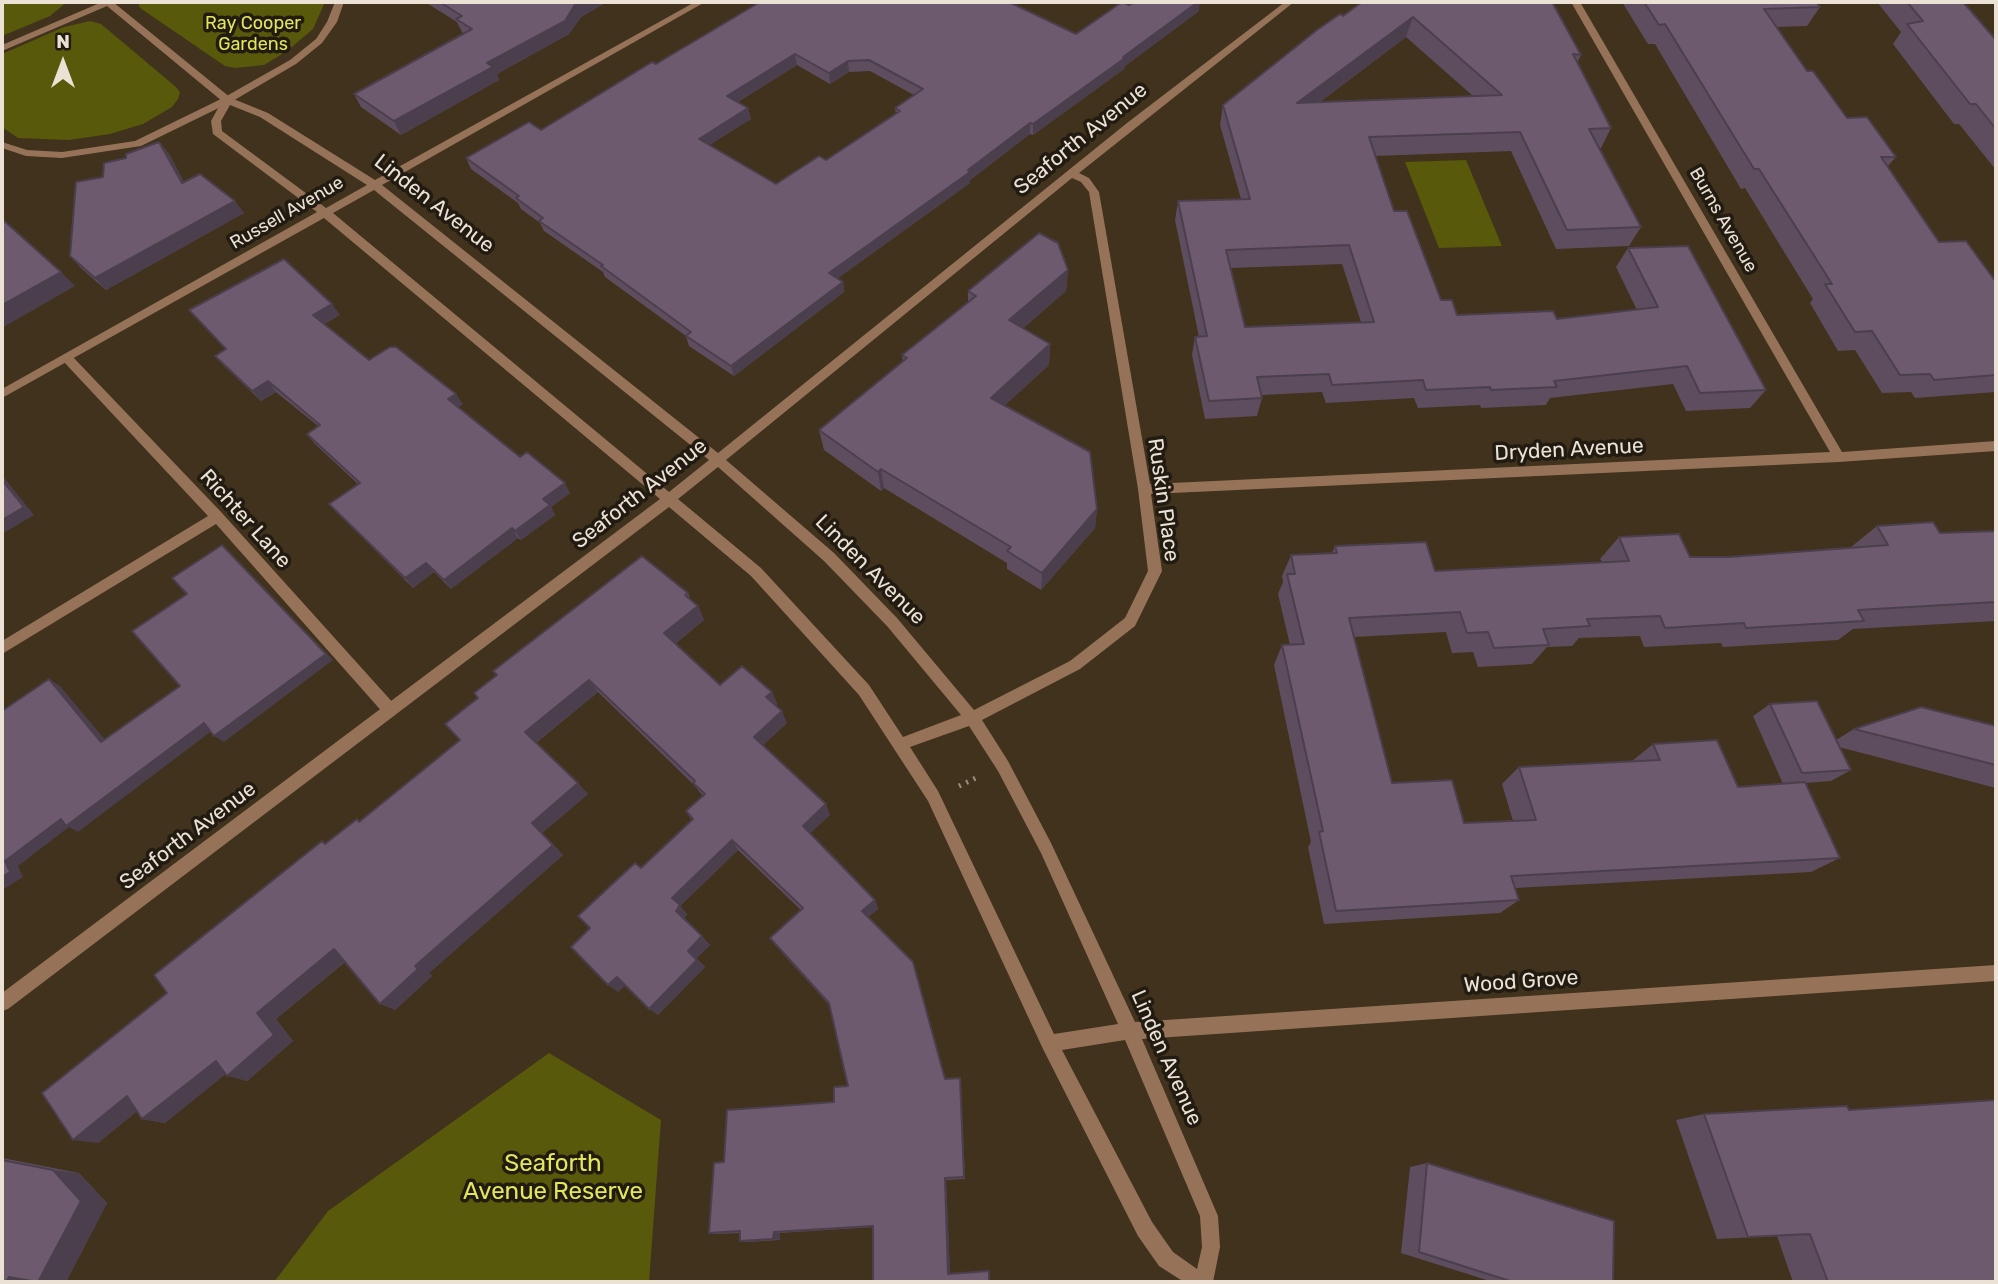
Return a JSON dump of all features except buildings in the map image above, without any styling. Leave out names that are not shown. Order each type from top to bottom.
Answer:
[{"type":"street","points":[[2,48],[108,2]]},
{"type":"street","name":"Linden Avenue","points":[[108,2],[227,100],[264,115],[373,184],[718,460],[829,557],[892,622],[972,718],[1003,766],[1046,848],[1130,1031],[1209,1216],[1211,1247],[1202,1282],[1166,1259],[1144,1229],[1049,1043],[933,796],[864,690],[756,572],[324,212],[217,132],[216,121],[227,100]]},
{"type":"street","points":[[2,145],[26,153],[62,155],[137,144],[227,100],[293,62],[319,41],[332,22],[339,2]]},
{"type":"street","name":"Russell Avenue","points":[[2,394],[701,2]]},
{"type":"street","name":"Seaforth Avenue","points":[[2,1003],[667,500],[1290,2]]},
{"type":"street","name":"Burns Avenue","points":[[1576,2],[1839,457]]},
{"type":"street","name":"Ruskin Place","points":[[901,744],[972,718],[1074,665],[1130,622],[1155,571],[1144,489],[1094,192],[1085,180],[1072,174]]},
{"type":"street","name":"Richter Lane","points":[[67,358],[217,517],[390,710]]},
{"type":"street","name":"Dryden Avenue","points":[[1144,489],[1839,457],[1996,446]]},
{"type":"street","points":[[2,648],[217,517]]},
{"type":"street","name":"Wood Grove","points":[[1049,1043],[1130,1031],[1996,973]]},
{"type":"path","points":[[954,788],[983,774]]},
{"type":"green space","points":[[2,2],[67,2],[50,16],[2,36]]},
{"type":"green space","name":"Ray Cooper Gardens","points":[[138,2],[325,2],[313,29],[287,51],[264,65],[235,68],[225,66],[140,8]]},
{"type":"green space","name":"Ray Cooper Gardens","points":[[90,21],[101,24],[176,87],[180,92],[172,107],[143,124],[110,134],[69,140],[18,138],[2,127],[2,54],[64,27]]},
{"type":"green space","points":[[1466,160],[1502,246],[1439,248],[1405,162]]},
{"type":"green space","name":"Seaforth Avenue Reserve","points":[[549,1053],[661,1120],[649,1282],[274,1282],[328,1211]]}]
